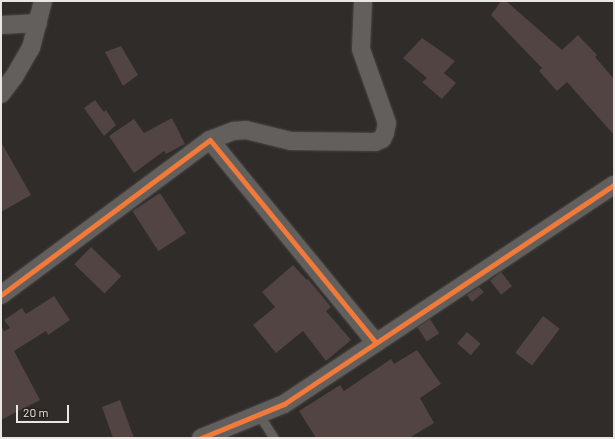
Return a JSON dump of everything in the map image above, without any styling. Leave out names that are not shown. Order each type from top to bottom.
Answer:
[{"type":"street","points":[[1,94],[14,77],[31,48],[43,1]]},
{"type":"street","points":[[1,295],[210,140],[234,131],[246,130],[291,141],[375,142],[382,139],[387,123],[361,49],[363,1]]},
{"type":"street","points":[[1,24],[38,23]]},
{"type":"street","points":[[210,140],[376,343]]},
{"type":"street","points":[[201,438],[259,415],[297,396],[614,185]]},
{"type":"lane","points":[[259,415],[274,438]]},
{"type":"building","points":[[501,1],[506,1],[562,50],[578,35],[597,55],[595,57],[614,79],[614,135],[567,82],[557,91],[539,71],[542,68],[491,15]]},
{"type":"building","points":[[422,38],[455,61],[444,73],[456,83],[442,99],[422,82],[427,78],[403,58]]},
{"type":"building","points":[[121,46],[138,75],[123,86],[105,52]]},
{"type":"building","points":[[95,100],[104,112],[106,110],[116,125],[104,136],[84,108]]},
{"type":"building","points":[[172,118],[185,144],[166,154],[164,151],[134,173],[109,136],[134,119],[144,133]]},
{"type":"building","points":[[1,142],[31,195],[1,212]]},
{"type":"building","points":[[160,193],[186,233],[158,251],[132,211]]},
{"type":"building","points":[[91,247],[121,276],[105,293],[74,264]]},
{"type":"building","points":[[293,265],[307,280],[308,279],[331,307],[326,311],[351,340],[326,361],[303,331],[276,353],[253,325],[275,307],[262,292]]},
{"type":"building","points":[[501,272],[512,286],[501,295],[490,281]]},
{"type":"building","points":[[479,287],[484,292],[472,302],[467,295]]},
{"type":"building","points":[[54,296],[70,320],[48,335],[46,331],[14,351],[40,400],[1,420],[1,326],[4,331],[10,328],[4,320],[22,308],[26,314]]},
{"type":"building","points":[[543,316],[560,329],[532,365],[515,353]]},
{"type":"building","points":[[430,319],[439,333],[427,341],[417,327]]},
{"type":"building","points":[[467,332],[481,344],[471,355],[457,343]]},
{"type":"building","points":[[417,350],[441,384],[420,398],[434,423],[409,438],[316,438],[299,411],[340,385],[344,391],[391,359],[394,364]]},
{"type":"building","points":[[120,400],[134,438],[113,438],[102,407]]},
{"type":"cycle path","points":[[1,295],[210,140],[376,343]]},
{"type":"cycle path","points":[[201,438],[284,404],[614,185]]}]
